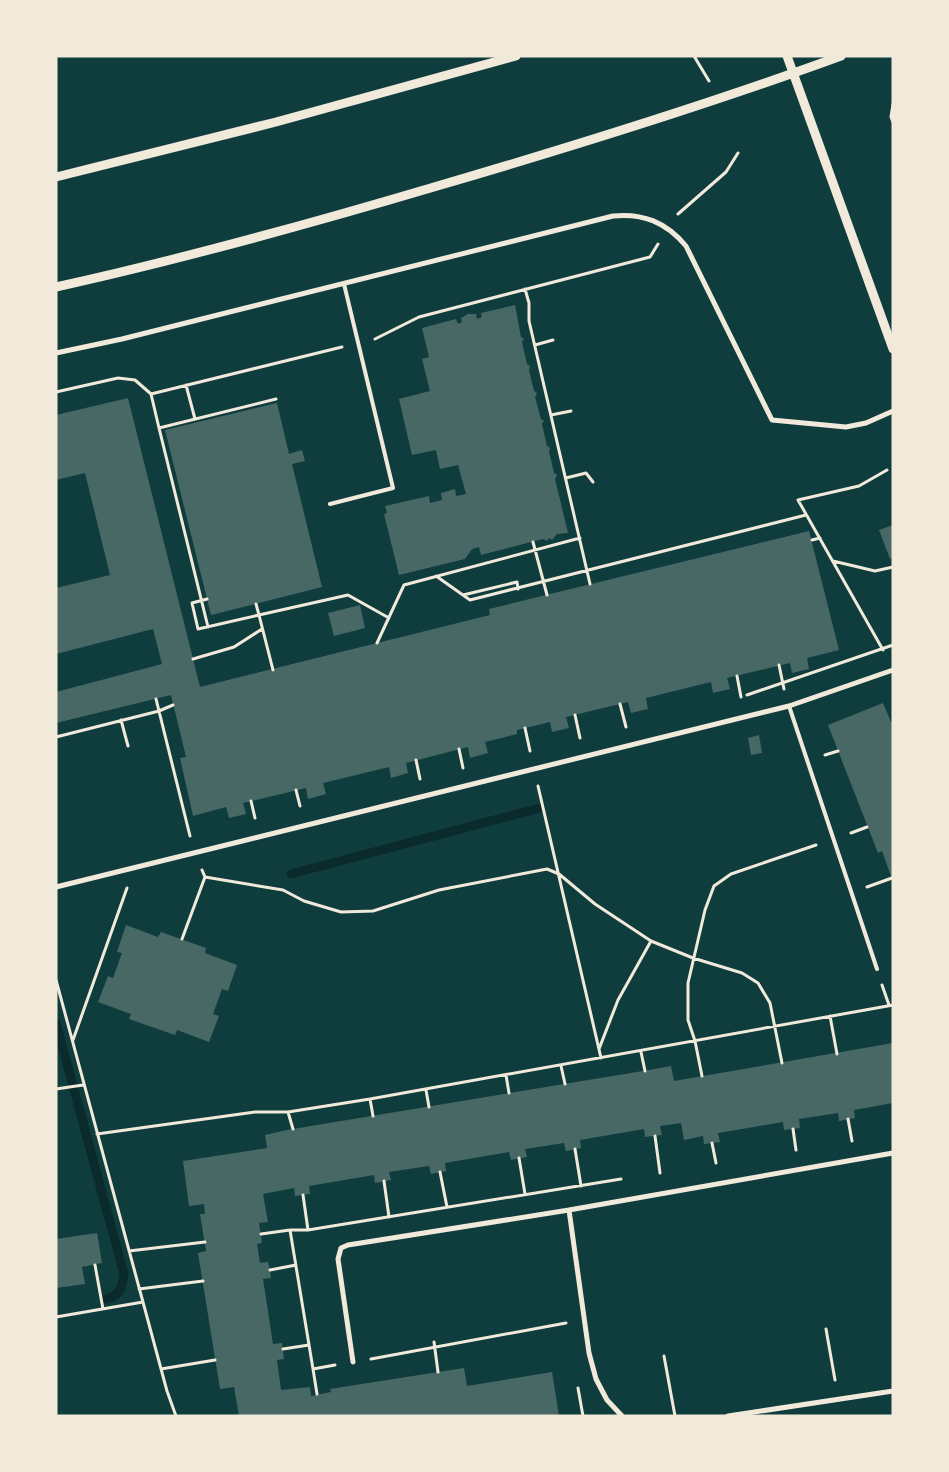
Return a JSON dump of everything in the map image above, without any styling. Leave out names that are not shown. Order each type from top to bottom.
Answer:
[{"type":"street","points":[[56,176],[276,122],[516,56]]},
{"type":"street","points":[[787,56],[893,350]]},
{"type":"street","points":[[56,287],[287,230],[530,159],[717,100],[841,56]]},
{"type":"street","points":[[56,353],[122,339],[613,216],[642,216],[666,227],[686,246],[772,420],[846,427],[866,423],[893,411]]},
{"type":"street","points":[[56,887],[789,706],[893,670]]},
{"type":"street","points":[[353,1362],[338,1259],[341,1248],[358,1243],[569,1210],[893,1154]]},
{"type":"street","points":[[569,1210],[584,1315],[596,1379],[607,1400],[622,1416]]},
{"type":"street","points":[[728,1416],[893,1391]]},
{"type":"lane","points":[[330,504],[393,488],[344,284]]},
{"type":"lane","points":[[789,706],[877,969]]},
{"type":"path","points":[[694,56],[711,83]]},
{"type":"path","points":[[893,104],[891,117],[893,122]]},
{"type":"path","points":[[151,394],[374,339],[419,317],[650,257],[666,227],[726,172],[738,153]]},
{"type":"path","points":[[525,289],[535,345],[590,584]]},
{"type":"path","points":[[535,345],[553,340]]},
{"type":"path","points":[[56,392],[127,378],[135,380],[151,394],[208,627]]},
{"type":"path","points":[[186,385],[195,419]]},
{"type":"path","points":[[159,428],[178,425],[276,399]]},
{"type":"path","points":[[551,415],[571,411]]},
{"type":"path","points":[[886,653],[798,500],[859,486],[887,470]]},
{"type":"path","points":[[566,478],[586,473],[593,482]]},
{"type":"path","points":[[436,576],[470,600],[806,515]]},
{"type":"path","points":[[377,643],[404,585],[580,538]]},
{"type":"path","points":[[812,540],[820,538]]},
{"type":"path","points":[[533,542],[547,595]]},
{"type":"path","points":[[833,561],[875,571],[893,567]]},
{"type":"path","points":[[462,595],[517,582],[518,589]]},
{"type":"path","points":[[207,598],[192,602],[198,629],[348,595],[389,618]]},
{"type":"path","points":[[256,604],[273,670]]},
{"type":"path","points":[[193,659],[234,647],[262,629]]},
{"type":"path","points":[[737,676],[741,697]]},
{"type":"path","points":[[156,699],[173,766]]},
{"type":"path","points":[[620,704],[626,726]]},
{"type":"path","points":[[56,737],[159,711],[173,705]]},
{"type":"path","points":[[575,715],[580,738]]},
{"type":"path","points":[[121,720],[128,746]]},
{"type":"path","points":[[525,728],[526,734]]},
{"type":"path","points":[[459,749],[463,768]]},
{"type":"path","points":[[416,760],[420,779]]},
{"type":"path","points":[[296,790],[300,806]]},
{"type":"path","points":[[251,801],[255,818]]},
{"type":"path","points":[[548,827],[601,1058]]},
{"type":"path","points":[[702,1076],[695,1041],[688,1020],[688,983],[705,910],[714,886],[731,874],[834,840]]},
{"type":"path","points":[[72,1040],[127,888],[140,866]]},
{"type":"path","points":[[205,877],[283,890],[304,901],[341,912],[373,911],[439,890],[547,869],[559,874],[595,904],[651,941],[694,958],[742,973],[758,983],[770,1003],[782,1063]]},
{"type":"path","points":[[851,893],[892,878]]},
{"type":"path","points":[[599,1049],[618,1000],[651,941]]},
{"type":"path","points":[[56,980],[161,1369],[176,1416]]},
{"type":"path","points":[[97,1134],[255,1112],[288,1112],[426,1090],[893,1005]]},
{"type":"path","points":[[830,1016],[837,1054]]},
{"type":"path","points":[[641,1051],[645,1071]]},
{"type":"path","points":[[561,1066],[565,1084]]},
{"type":"path","points":[[506,1075],[509,1093]]},
{"type":"path","points":[[56,1089],[84,1085]]},
{"type":"path","points":[[426,1090],[429,1107]]},
{"type":"path","points":[[370,1099],[373,1116]]},
{"type":"path","points":[[288,1112],[293,1129]]},
{"type":"path","points":[[848,1119],[852,1140]]},
{"type":"path","points":[[793,1129],[796,1150]]},
{"type":"path","points":[[655,1136],[660,1173]]},
{"type":"path","points":[[843,1142],[860,1139]]},
{"type":"path","points":[[712,1143],[716,1163]]},
{"type":"path","points":[[788,1152],[806,1148]]},
{"type":"path","points":[[575,1149],[581,1186]]},
{"type":"path","points":[[519,1158],[525,1194]]},
{"type":"path","points":[[706,1165],[725,1162]]},
{"type":"path","points":[[652,1174],[669,1171]]},
{"type":"path","points":[[440,1172],[447,1208]]},
{"type":"path","points":[[261,1234],[290,1230],[308,1230],[626,1179]]},
{"type":"path","points":[[384,1181],[390,1217]]},
{"type":"path","points":[[303,1195],[308,1230]]},
{"type":"path","points":[[290,1230],[317,1394]]},
{"type":"path","points":[[129,1251],[204,1242]]},
{"type":"path","points":[[95,1264],[103,1309]]},
{"type":"path","points":[[270,1270],[296,1265]]},
{"type":"path","points":[[139,1289],[203,1281]]},
{"type":"path","points":[[56,1317],[143,1302]]},
{"type":"path","points":[[313,1369],[566,1323],[568,1332]]},
{"type":"path","points":[[509,1328],[510,1334]]},
{"type":"path","points":[[826,1329],[835,1381]]},
{"type":"path","points":[[434,1342],[438,1372]]},
{"type":"path","points":[[283,1349],[309,1345]]},
{"type":"path","points":[[664,1356],[674,1416]]},
{"type":"path","points":[[161,1369],[215,1360]]},
{"type":"path","points":[[576,1379],[583,1416]]},
{"type":"building","points":[[515,305],[521,337],[524,339],[522,342],[527,364],[530,366],[529,370],[534,391],[537,393],[535,397],[541,419],[544,421],[542,424],[547,446],[550,448],[554,473],[557,475],[555,479],[568,533],[557,534],[552,540],[549,538],[547,541],[543,539],[481,555],[479,547],[472,549],[465,559],[399,575],[384,514],[387,513],[385,506],[429,496],[430,503],[442,500],[441,493],[455,489],[456,496],[466,494],[458,465],[440,469],[436,450],[412,455],[399,399],[430,391],[422,359],[429,357],[422,328],[456,319],[458,324],[462,322],[461,318],[468,314],[476,314],[477,319],[482,317],[481,313]]},
{"type":"building","points":[[128,398],[200,687],[490,615],[489,609],[809,531],[839,650],[807,658],[809,669],[792,673],[790,663],[727,678],[730,689],[713,693],[711,682],[646,698],[648,709],[631,713],[628,702],[566,717],[569,728],[552,732],[550,722],[517,730],[517,734],[485,742],[488,753],[470,758],[468,747],[406,763],[408,773],[391,778],[389,767],[323,783],[326,794],[308,799],[306,788],[243,803],[246,814],[229,818],[226,807],[193,816],[180,758],[186,757],[171,695],[56,723],[56,692],[162,664],[153,629],[56,654],[56,588],[110,575],[85,473],[56,480],[56,415]]},
{"type":"building","points":[[277,403],[289,454],[302,450],[305,461],[292,464],[322,587],[211,615],[165,430]]},
{"type":"building","points":[[893,525],[893,557],[890,559],[879,530]]},
{"type":"building","points":[[360,605],[365,628],[334,636],[328,613]]},
{"type":"building","points":[[883,703],[891,722],[893,721],[892,879],[882,851],[878,853],[828,725]]},
{"type":"building","points":[[759,735],[762,753],[751,755],[748,738]]},
{"type":"building","points":[[126,925],[158,937],[161,932],[206,948],[205,953],[237,965],[228,991],[222,989],[213,1014],[219,1016],[209,1042],[177,1030],[175,1035],[129,1019],[131,1014],[98,1002],[108,976],[113,978],[122,953],[117,952]]},
{"type":"building","points":[[893,1043],[893,1103],[854,1110],[855,1118],[839,1121],[838,1113],[799,1119],[800,1128],[784,1130],[783,1122],[718,1133],[720,1142],[704,1144],[703,1136],[684,1140],[681,1123],[660,1126],[662,1135],[645,1137],[644,1129],[580,1140],[581,1148],[566,1151],[564,1143],[525,1149],[527,1157],[511,1160],[509,1152],[445,1163],[446,1171],[431,1174],[429,1166],[389,1172],[391,1180],[375,1183],[374,1175],[309,1186],[310,1194],[295,1196],[294,1188],[263,1194],[268,1222],[259,1223],[262,1243],[257,1244],[260,1263],[268,1262],[270,1270],[271,1278],[263,1279],[273,1344],[282,1343],[284,1359],[277,1360],[281,1390],[310,1387],[311,1396],[331,1392],[330,1389],[464,1368],[467,1386],[552,1372],[559,1416],[239,1416],[234,1387],[220,1389],[198,1253],[206,1251],[200,1214],[205,1214],[204,1204],[189,1206],[183,1161],[267,1148],[265,1135],[287,1130],[671,1066],[674,1081]]},
{"type":"building","points":[[97,1233],[102,1263],[82,1267],[85,1284],[56,1288],[56,1239]]},
{"type":"waterway","points":[[291,874],[540,808]]},
{"type":"waterway","points":[[56,1023],[124,1274],[120,1291],[111,1298],[106,1299]]}]
